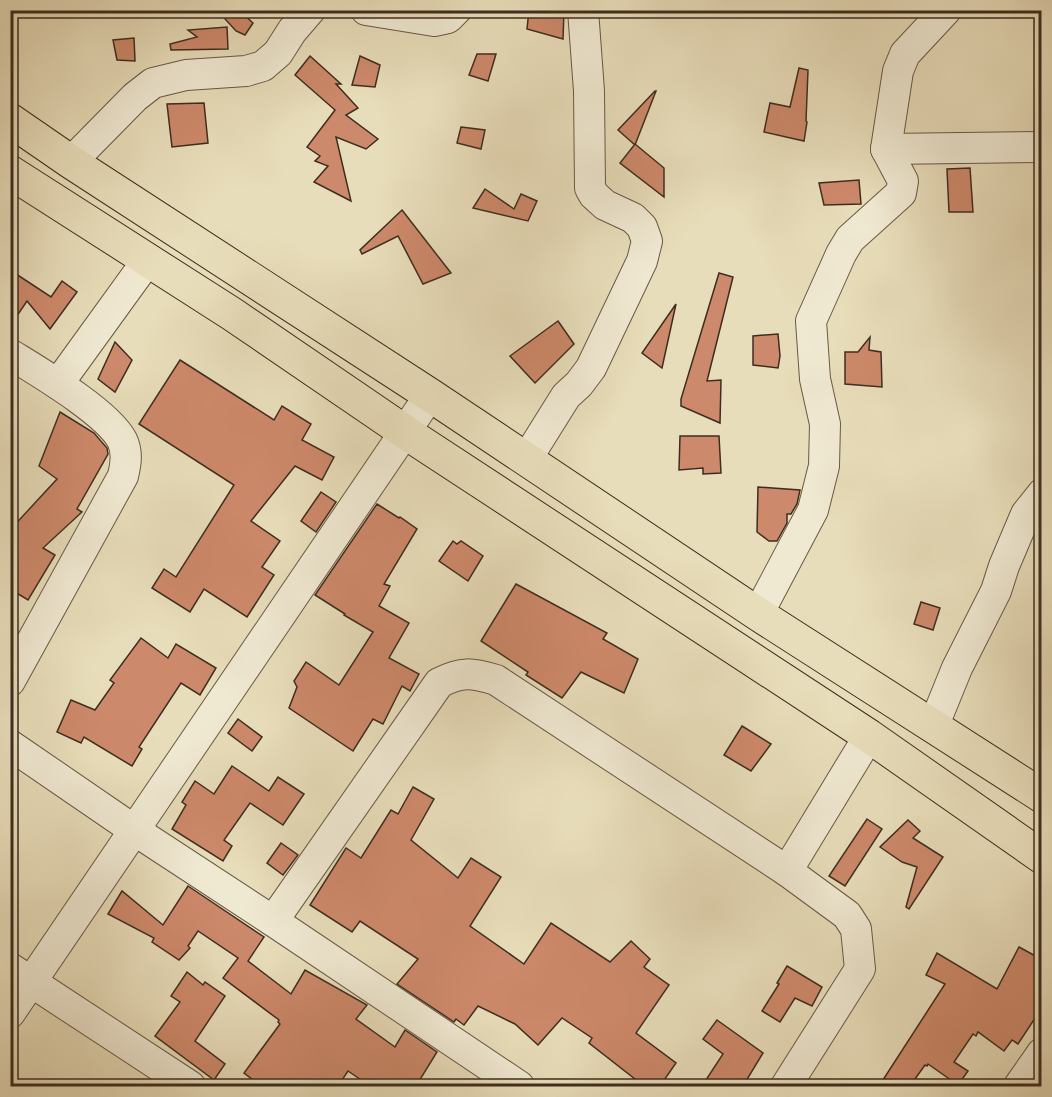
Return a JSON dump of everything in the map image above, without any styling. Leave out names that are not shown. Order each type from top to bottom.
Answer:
[{"type":"main road","points":[[10,120],[430,395],[758,614],[1041,796]]},
{"type":"main road","points":[[10,172],[232,314],[405,432],[869,736],[1041,857]]},
{"type":"street","points":[[71,162],[135,97],[153,83],[186,75],[246,71],[263,66],[278,53],[292,31],[310,10]]},
{"type":"street","points":[[366,10],[434,21],[448,18],[456,10]]},
{"type":"street","points":[[526,460],[566,396],[591,368],[642,261],[647,241],[642,227],[633,218],[605,205],[590,188],[589,91],[583,10]]},
{"type":"street","points":[[758,614],[813,510],[824,466],[825,424],[814,379],[811,321],[849,239],[901,193],[903,181],[886,149],[898,71],[905,54],[946,10]]},
{"type":"street","points":[[886,149],[1041,147]]},
{"type":"street","points":[[58,384],[147,261]]},
{"type":"street","points":[[10,354],[58,384],[109,422],[122,440],[127,456],[123,476],[10,681]]},
{"type":"street","points":[[10,1013],[22,976],[134,830],[430,395]]},
{"type":"street","points":[[933,727],[957,668],[996,591],[1026,514],[1041,494]]},
{"type":"street","points":[[273,921],[439,683],[456,675],[474,674],[496,680],[787,871],[847,915],[856,929],[860,969],[786,1086]]},
{"type":"street","points":[[787,871],[869,736]]},
{"type":"street","points":[[10,745],[519,1086]]},
{"type":"street","points":[[22,976],[190,1086]]},
{"type":"street","points":[[1019,1086],[1041,1053]]},
{"type":"building","points":[[217,10],[239,10],[253,23],[245,35],[236,31]]},
{"type":"building","points":[[529,10],[564,10],[563,39],[527,29]]},
{"type":"building","points":[[227,27],[228,49],[171,50],[170,44],[197,37],[188,30]]},
{"type":"building","points":[[134,38],[135,61],[117,60],[113,40]]},
{"type":"building","points":[[477,54],[496,54],[488,81],[469,75]]},
{"type":"building","points":[[310,56],[341,84],[336,84],[358,108],[346,115],[378,139],[366,149],[336,137],[351,201],[314,182],[328,166],[315,161],[320,156],[307,147],[335,110],[295,75]]},
{"type":"building","points":[[360,56],[380,65],[375,87],[352,85]]},
{"type":"building","points":[[799,68],[808,70],[807,122],[804,141],[764,132],[770,103],[790,107]]},
{"type":"building","points":[[656,91],[635,145],[618,130]]},
{"type":"building","points":[[204,103],[208,143],[172,147],[167,104]]},
{"type":"building","points":[[461,127],[485,130],[481,149],[457,143]]},
{"type":"building","points":[[635,144],[664,168],[664,197],[620,163]]},
{"type":"building","points":[[970,168],[973,212],[949,212],[947,169]]},
{"type":"building","points":[[859,180],[861,204],[824,205],[819,183]]},
{"type":"building","points":[[485,189],[514,209],[521,194],[537,201],[528,221],[473,208]]},
{"type":"building","points":[[402,210],[451,273],[423,284],[398,236],[362,254],[360,250]]},
{"type":"building","points":[[10,270],[51,297],[62,281],[77,292],[50,329],[27,301],[10,326]]},
{"type":"building","points":[[719,273],[733,277],[707,381],[721,380],[720,423],[681,406],[681,399]]},
{"type":"building","points":[[676,304],[662,368],[642,353]]},
{"type":"building","points":[[558,321],[574,344],[535,383],[510,356]]},
{"type":"building","points":[[778,334],[780,356],[778,368],[753,365],[753,336]]},
{"type":"building","points":[[870,337],[869,350],[881,352],[882,387],[845,384],[845,352],[858,352]]},
{"type":"building","points":[[115,342],[132,360],[115,392],[98,379]]},
{"type":"building","points":[[180,360],[274,420],[282,406],[311,424],[302,440],[334,457],[322,480],[295,466],[251,521],[280,541],[262,567],[274,575],[247,617],[204,589],[190,612],[152,588],[164,569],[176,577],[234,485],[139,424]]},
{"type":"building","points":[[60,412],[94,433],[107,448],[108,454],[77,509],[82,512],[43,548],[55,555],[28,600],[10,589],[10,530],[57,479],[39,466]]},
{"type":"building","points":[[680,436],[719,436],[721,473],[703,474],[703,468],[679,470]]},
{"type":"building","points":[[758,487],[800,490],[797,504],[791,514],[787,514],[787,523],[777,541],[769,541],[757,532]]},
{"type":"building","points":[[321,492],[336,502],[316,532],[301,521]]},
{"type":"building","points":[[377,504],[417,529],[384,584],[390,586],[379,606],[409,623],[389,658],[419,674],[410,691],[402,686],[383,724],[373,719],[353,751],[289,708],[297,687],[294,681],[306,662],[339,685],[373,632],[315,595]]},
{"type":"building","points":[[453,541],[457,544],[461,541],[483,556],[468,581],[439,561]]},
{"type":"building","points":[[516,584],[607,633],[603,639],[638,659],[624,693],[581,672],[562,698],[526,675],[528,672],[481,641]]},
{"type":"building","points":[[921,602],[940,608],[933,630],[914,624]]},
{"type":"building","points":[[141,638],[168,658],[176,644],[216,668],[200,695],[181,683],[139,747],[142,749],[132,766],[84,737],[81,743],[57,732],[71,700],[95,710],[114,683],[110,680]]},
{"type":"building","points":[[238,719],[262,737],[252,751],[228,733]]},
{"type":"building","points":[[742,726],[771,744],[751,771],[724,755]]},
{"type":"building","points":[[232,766],[269,791],[278,777],[304,794],[283,825],[250,803],[224,840],[232,846],[223,861],[172,829],[186,805],[182,802],[195,781],[214,794]]},
{"type":"building","points":[[413,787],[434,799],[411,840],[458,878],[471,858],[501,877],[470,926],[524,964],[551,923],[610,962],[631,941],[650,959],[644,967],[669,985],[636,1033],[676,1063],[660,1086],[644,1086],[589,1043],[592,1038],[562,1018],[538,1045],[515,1024],[478,1006],[464,1025],[456,1019],[454,1022],[397,984],[418,959],[360,921],[352,932],[310,905],[346,848],[361,858],[391,810],[398,814]]},
{"type":"building","points":[[867,819],[882,829],[845,886],[829,876]]},
{"type":"building","points":[[908,820],[920,831],[913,838],[943,857],[909,909],[906,907],[917,867],[902,862],[880,847]]},
{"type":"building","points":[[281,843],[298,855],[283,875],[267,863]]},
{"type":"building","points":[[188,886],[264,937],[248,961],[291,994],[305,970],[367,1005],[356,1019],[395,1047],[405,1030],[437,1052],[416,1086],[370,1086],[348,1071],[338,1086],[261,1086],[244,1073],[280,1024],[279,1020],[223,978],[238,958],[198,931],[188,946],[190,948],[179,960],[152,942],[154,938],[108,914],[122,891],[163,925]]},
{"type":"building","points":[[1019,947],[1041,959],[1041,1009],[1018,1044],[1012,1040],[1004,1051],[978,1032],[976,1036],[973,1034],[954,1062],[968,1071],[958,1085],[928,1064],[910,1086],[879,1086],[945,984],[926,975],[937,953],[997,989]]},
{"type":"building","points":[[787,966],[822,987],[812,1006],[795,998],[780,1022],[762,1011]]},
{"type":"building","points":[[187,972],[203,985],[205,982],[225,996],[195,1041],[225,1064],[214,1080],[155,1036],[180,1002],[171,996]]},
{"type":"building","points":[[717,1020],[763,1053],[743,1086],[702,1086],[723,1054],[703,1039]]}]
